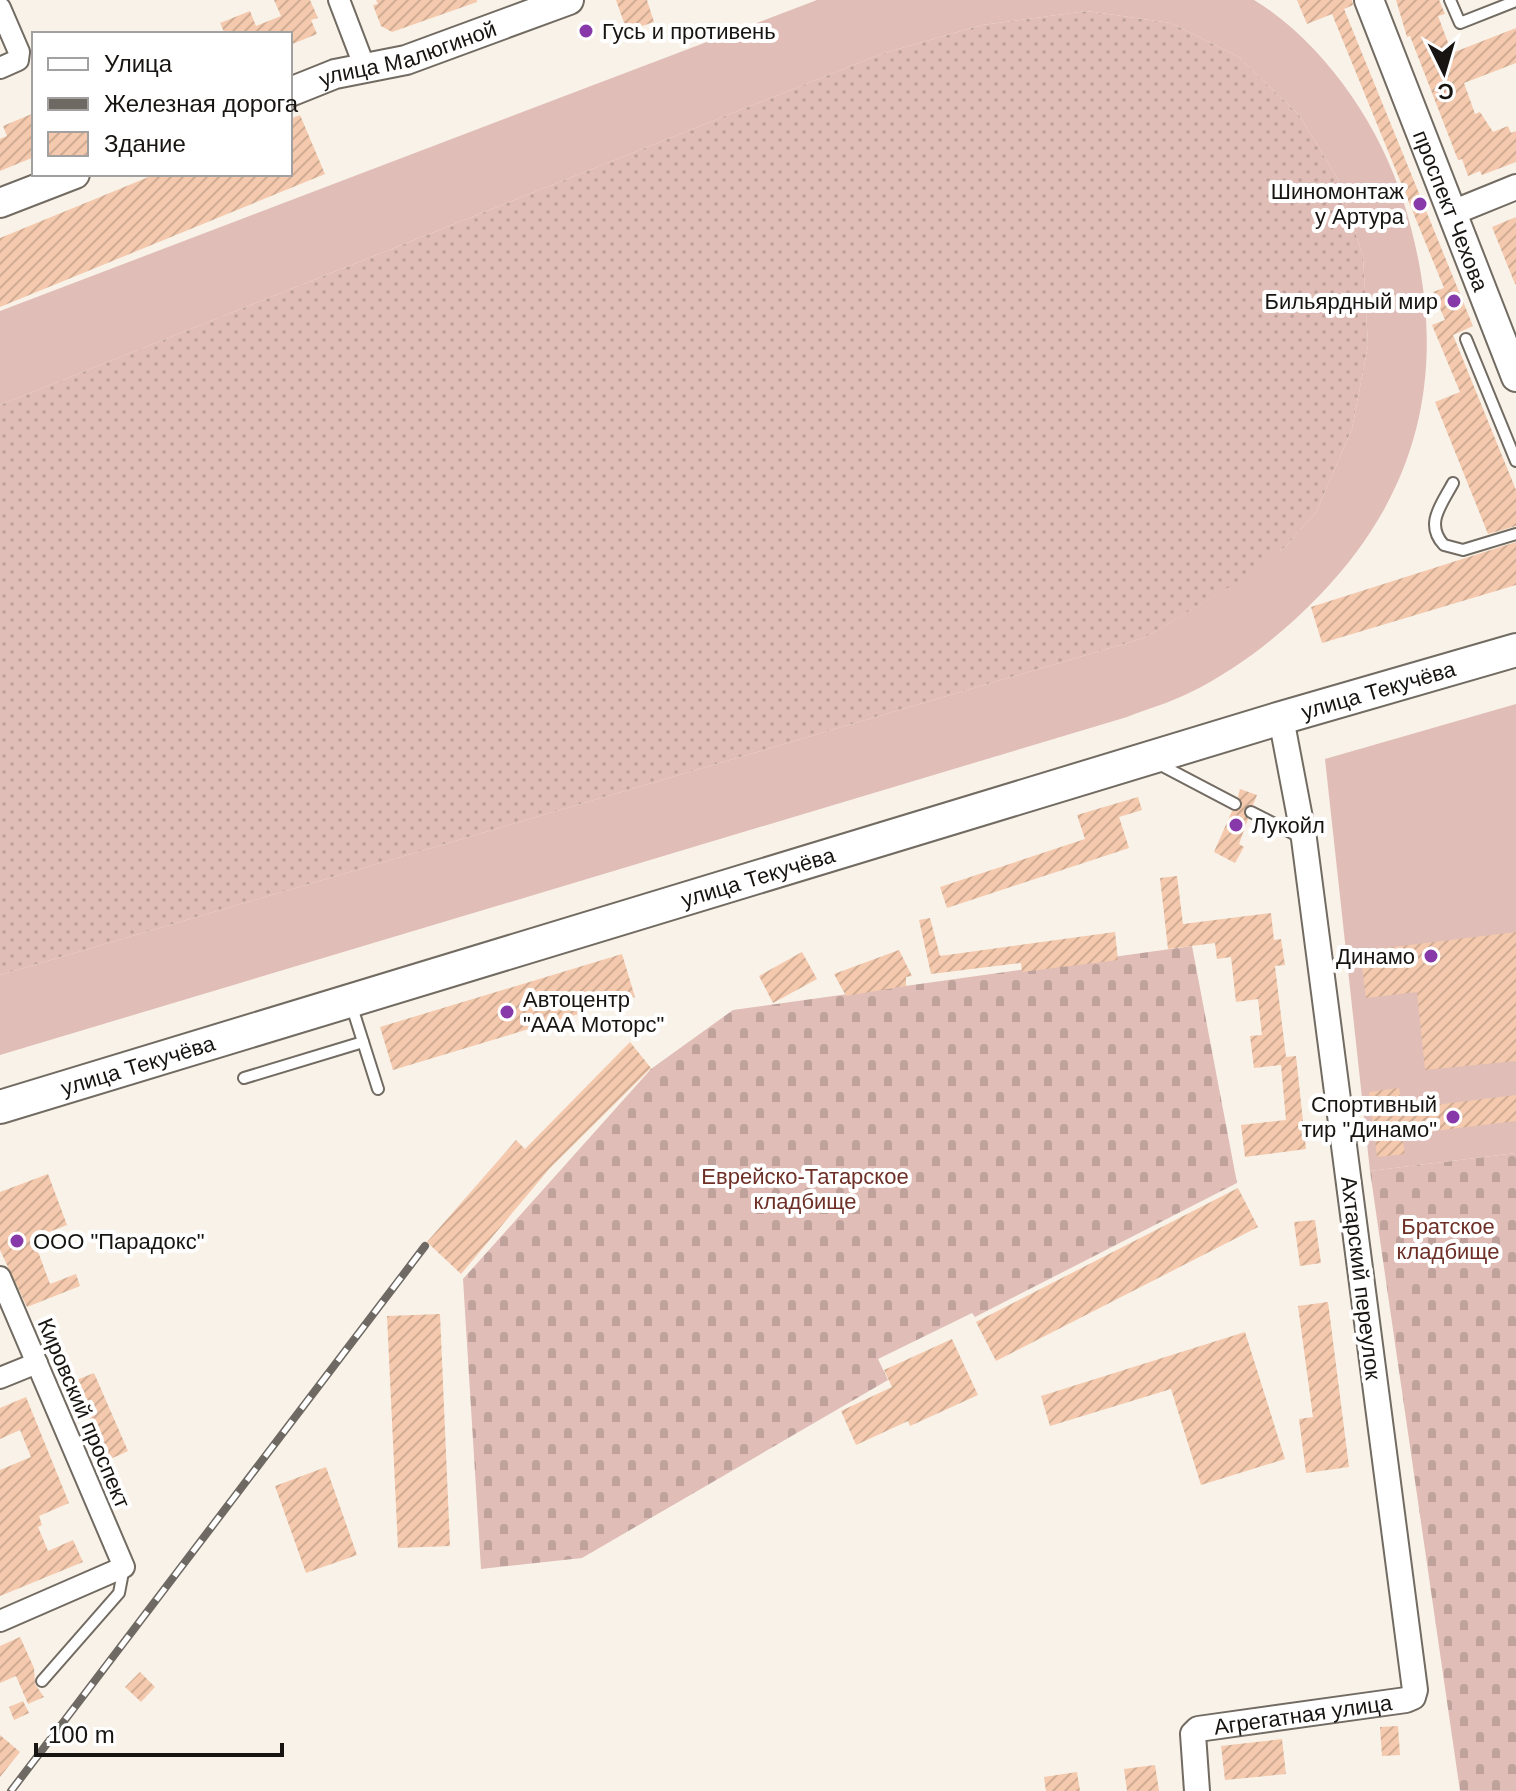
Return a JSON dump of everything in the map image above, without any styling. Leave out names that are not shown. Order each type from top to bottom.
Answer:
[{"type":"main road","name":"улица Малюгиной","points":[[292,91],[335,74],[406,60],[569,0]]},
{"type":"main road","name":"проспект Чехова","points":[[1369,0],[1516,377]]},
{"type":"main road","points":[[0,203],[70,176]]},
{"type":"main road","name":"улица Текучёва","points":[[0,1107],[1148,758],[1516,650]]},
{"type":"street","points":[[339,0],[365,68]]},
{"type":"street","points":[[0,8],[19,52],[18,60],[0,68]]},
{"type":"street","points":[[1452,213],[1516,187]]},
{"type":"street","name":"Ахтарский переулок","points":[[1281,718],[1304,839],[1413,1697]]},
{"type":"street","name":"Кировский проспект","points":[[0,1277],[124,1567]]},
{"type":"street","points":[[0,1378],[37,1363]]},
{"type":"street","points":[[0,1621],[124,1567]]},
{"type":"street","name":"Агрегатная улица","points":[[1197,1791],[1193,1734],[1198,1729],[1413,1697]]},
{"type":"lane","points":[[1450,0],[1460,23],[1510,1]]},
{"type":"lane","points":[[1466,339],[1516,461]]},
{"type":"lane","points":[[1453,483],[1434,519],[1434,530],[1444,545],[1463,550],[1516,534]]},
{"type":"lane","points":[[1148,758],[1235,804]]},
{"type":"lane","points":[[1251,812],[1304,839]]},
{"type":"lane","points":[[350,999],[378,1089]]},
{"type":"lane","points":[[244,1078],[363,1042]]},
{"type":"lane","points":[[42,1681],[119,1593],[124,1567]]},
{"type":"green space","points":[[817,0],[1254,0],[1303,38],[1364,114],[1393,171],[1417,255],[1425,309],[1426,361],[1420,411],[1407,460],[1386,507],[1356,552],[1319,596],[1274,638],[1225,673],[1166,703],[0,1055],[0,975],[1144,638],[1251,574],[1286,546],[1316,512],[1352,429],[1368,345],[1363,256],[1338,179],[1299,115],[1239,57],[1171,23],[1087,11],[982,25],[881,54],[0,405],[0,311]]},
{"type":"green space","points":[[1087,11],[1171,23],[1239,57],[1299,115],[1338,179],[1363,256],[1368,345],[1352,429],[1316,512],[1286,546],[1252,574],[1144,638],[0,975],[0,405],[881,54],[982,25]]},
{"type":"green space","name":"Динамо","points":[[1516,704],[1516,1153],[1370,1171],[1325,759]]},
{"type":"green space","name":"Еврейско-Татарское кладбище","points":[[1192,946],[1237,1183],[975,1317],[972,1313],[878,1359],[888,1380],[582,1558],[481,1569],[463,1279],[651,1069],[733,1010]]},
{"type":"green space","name":"Братское кладбище","points":[[1516,1153],[1516,1791],[1460,1791],[1370,1171]]},
{"type":"building","points":[[274,0],[310,0],[318,18],[311,20],[317,34],[292,44],[292,32],[224,32],[220,23],[250,11],[256,26],[281,16]]},
{"type":"building","points":[[376,0],[477,2],[392,32],[381,26],[373,5],[378,4]]},
{"type":"building","points":[[616,0],[647,0],[654,22],[627,31]]},
{"type":"building","points":[[1297,0],[1352,0],[1353,5],[1344,9],[1473,326],[1453,335],[1516,490],[1516,526],[1488,534],[1435,402],[1460,392],[1432,325],[1445,320],[1433,292],[1444,288],[1332,14],[1307,24]]},
{"type":"building","points":[[1396,0],[1439,0],[1445,14],[1438,16],[1452,53],[1516,28],[1516,63],[1464,83],[1475,114],[1480,112],[1493,132],[1508,126],[1511,133],[1516,131],[1516,162],[1482,175],[1480,171],[1468,176],[1462,159],[1458,160],[1410,36],[1407,37]]},
{"type":"building","points":[[32,114],[32,158],[0,171],[0,139],[7,136],[3,126]]},
{"type":"building","points":[[300,115],[325,174],[0,307],[0,238],[151,176],[292,176],[292,118]]},
{"type":"building","points":[[1516,217],[1516,284],[1515,284],[1492,227]]},
{"type":"building","points":[[1516,542],[1516,585],[1322,643],[1311,607]]},
{"type":"building","name":"Лукойл","points":[[1240,789],[1257,795],[1253,805],[1244,809],[1248,819],[1239,844],[1244,847],[1235,863],[1214,852],[1232,811],[1242,807],[1238,796]]},
{"type":"building","points":[[1138,797],[1142,810],[1119,817],[1129,848],[947,908],[940,887],[1085,839],[1077,815]]},
{"type":"building","points":[[1177,876],[1183,924],[1271,913],[1274,940],[1281,939],[1285,965],[1275,966],[1286,1057],[1296,1056],[1306,1149],[1245,1157],[1241,1125],[1286,1120],[1281,1065],[1254,1068],[1250,1036],[1262,1035],[1258,999],[1236,1002],[1231,957],[1217,959],[1215,943],[1168,949],[1160,878]]},
{"type":"building","points":[[930,918],[940,956],[1115,932],[1118,960],[1022,972],[1021,963],[931,974],[919,920]]},
{"type":"building","points":[[1516,932],[1516,1061],[1425,1070],[1417,992],[1366,998],[1360,951]]},
{"type":"building","points":[[899,950],[912,976],[906,977],[906,986],[846,996],[834,974]]},
{"type":"building","points":[[802,952],[817,979],[773,1003],[759,976]]},
{"type":"building","name":"Автоцентр \"ААА Моторс\"","points":[[622,954],[635,997],[393,1070],[380,1027]]},
{"type":"building","points":[[630,1042],[651,1068],[550,1168],[461,1274],[427,1242],[516,1140],[525,1149]]},
{"type":"building","points":[[1399,1088],[1402,1109],[1516,1095],[1516,1121],[1402,1135],[1405,1154],[1377,1157],[1369,1092]]},
{"type":"building","name":"ООО \"Парадокс\"","points":[[48,1174],[67,1225],[33,1238],[50,1284],[76,1274],[80,1286],[27,1307],[0,1250],[0,1192]]},
{"type":"building","points":[[1238,1188],[1258,1227],[996,1361],[976,1322]]},
{"type":"building","points":[[1315,1220],[1321,1263],[1300,1266],[1294,1222]]},
{"type":"building","points":[[1328,1302],[1349,1467],[1306,1473],[1299,1419],[1313,1417],[1298,1306]]},
{"type":"building","points":[[440,1314],[450,1546],[398,1548],[387,1316]]},
{"type":"building","points":[[1245,1332],[1285,1459],[1201,1485],[1171,1389],[1050,1426],[1041,1396]]},
{"type":"building","points":[[952,1339],[978,1395],[910,1426],[908,1421],[856,1445],[841,1411],[892,1387],[884,1370]]},
{"type":"building","points":[[94,1373],[128,1451],[108,1460],[74,1381]]},
{"type":"building","points":[[26,1397],[69,1503],[39,1516],[42,1525],[38,1527],[48,1551],[73,1540],[83,1562],[0,1596],[0,1470],[31,1457],[20,1430],[0,1439],[0,1408]]},
{"type":"building","points":[[326,1467],[357,1555],[306,1573],[275,1486]]},
{"type":"building","points":[[20,1637],[34,1668],[35,1684],[44,1697],[28,1704],[16,1676],[0,1683],[0,1646]]},
{"type":"building","points":[[140,1672],[155,1687],[141,1702],[125,1687]]},
{"type":"building","points":[[23,1701],[29,1713],[14,1720],[9,1707]]},
{"type":"building","points":[[1398,1726],[1400,1755],[1382,1756],[1380,1727]]},
{"type":"building","points":[[0,1735],[20,1752],[0,1777]]},
{"type":"building","points":[[1282,1739],[1286,1774],[1225,1780],[1221,1746]]},
{"type":"building","points":[[1155,1765],[1159,1791],[1127,1791],[1124,1769]]},
{"type":"building","points":[[1077,1772],[1080,1791],[1046,1791],[1044,1777]]},
{"type":"railway","points":[[11,1791],[425,1246]]},
{"type":"place","name":"Гусь и противень","points":[[586,31]]},
{"type":"place","name":"Шиномонтаж у Артура","points":[[1420,204]]},
{"type":"place","name":"Бильярдный мир","points":[[1454,301]]},
{"type":"place","name":"Лукойл","points":[[1236,825]]},
{"type":"place","name":"Динамо","points":[[1431,956]]},
{"type":"place","name":"Автоцентр \"ААА Моторс\"","points":[[507,1012]]},
{"type":"place","name":"Спортивный тир \"Динамо\"","points":[[1453,1117]]},
{"type":"place","name":"ООО \"Парадокс\"","points":[[17,1241]]}]
